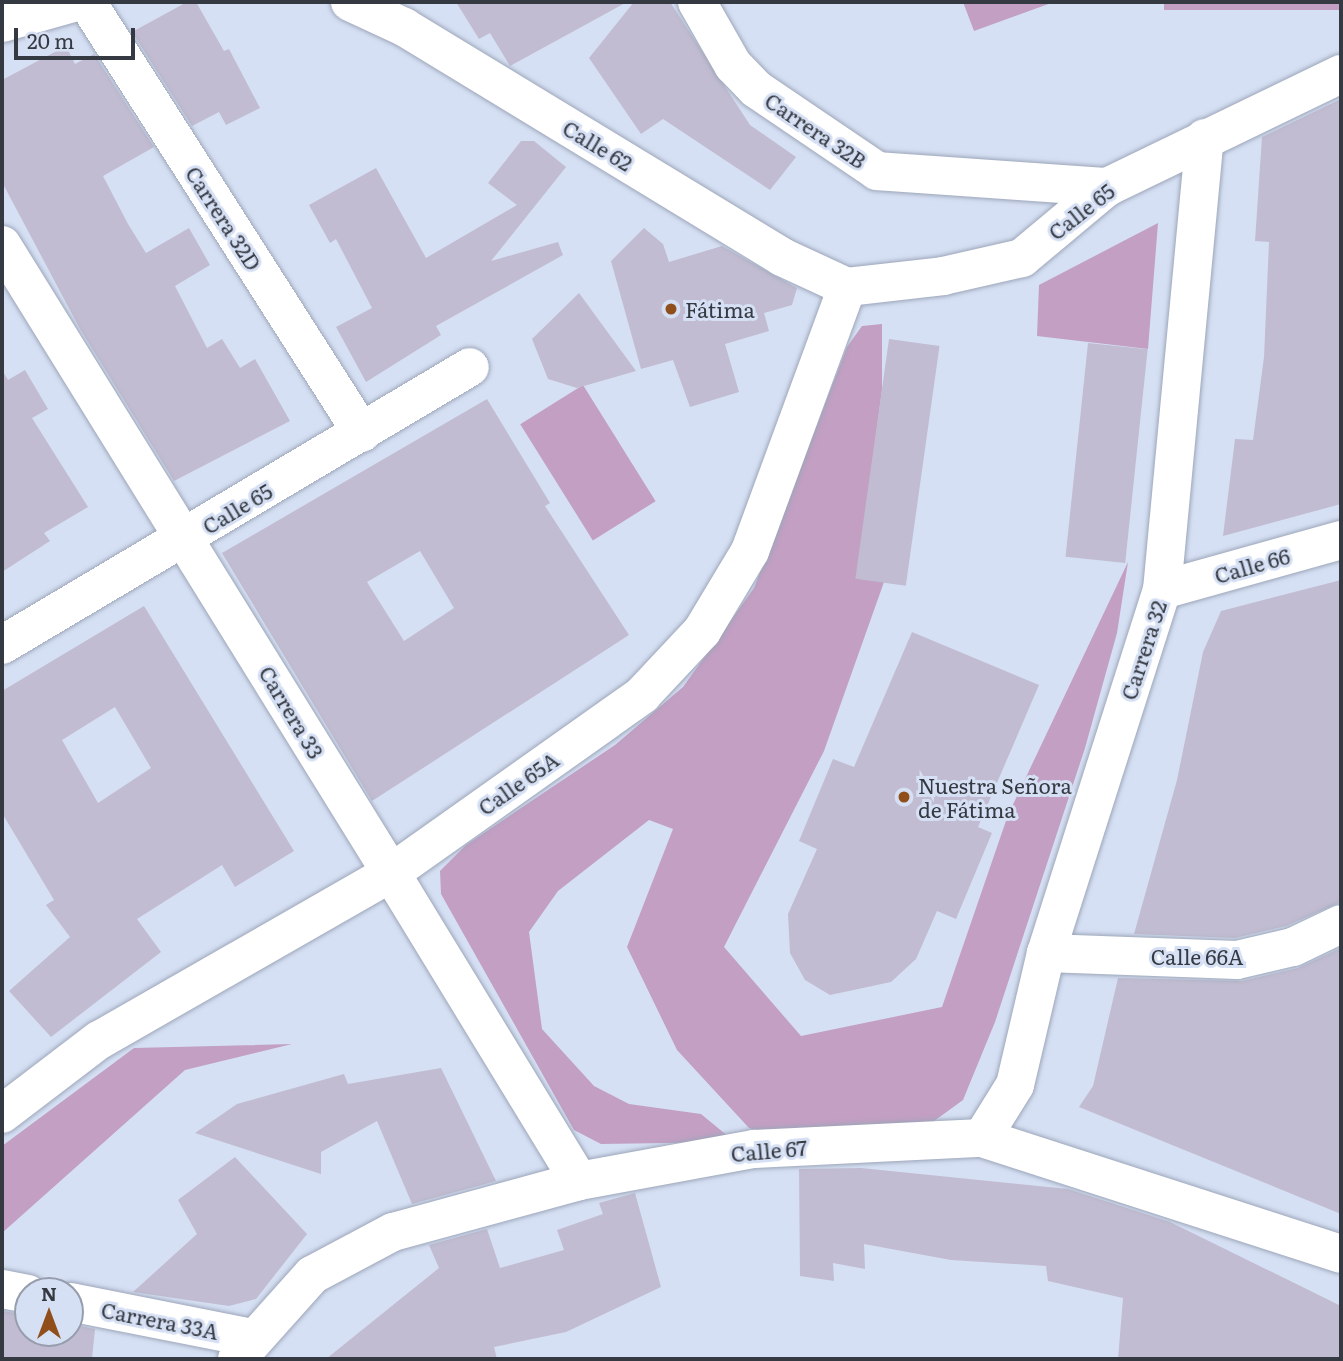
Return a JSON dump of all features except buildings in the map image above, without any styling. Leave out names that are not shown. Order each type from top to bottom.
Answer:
[{"type":"street","points":[[2,23],[76,2]]},
{"type":"street","name":"Carrera 32D","points":[[87,2],[362,433]]},
{"type":"street","name":"Calle 62","points":[[349,2],[398,14],[782,257],[847,287]]},
{"type":"street","name":"Carrera 32B","points":[[697,2],[733,65],[756,89],[877,171],[1107,187]]},
{"type":"street","name":"Calle 65","points":[[847,287],[943,276],[1022,258],[1107,187],[1341,74]]},
{"type":"street","name":"Carrera 32","points":[[982,1138],[1015,1085],[1046,953],[1162,590],[1205,138]]},
{"type":"street","name":"Carrera 33","points":[[2,245],[186,538],[579,1181]]},
{"type":"street","name":"Calle 65A","points":[[2,1114],[99,1040],[391,873],[642,695],[702,631],[750,551],[847,287]]},
{"type":"street","name":"Calle 65","points":[[2,645],[470,367]]},
{"type":"street","name":"Calle 66","points":[[1162,590],[1341,540]]},
{"type":"street","name":"Calle 66A","points":[[1046,953],[1237,960],[1293,947],[1341,924]]},
{"type":"street","name":"Calle 67","points":[[244,1348],[312,1275],[393,1232],[579,1181],[754,1149],[982,1138],[1341,1254]]},
{"type":"street","name":"Carrera 33A","points":[[84,1306],[244,1348]]},
{"type":"shaded area","points":[[963,2],[1054,2],[974,31]]},
{"type":"shaded area","points":[[1164,2],[1341,2],[1341,10],[1164,10]]},
{"type":"shaded area","points":[[1158,223],[1148,349],[1037,336],[1039,285]]},
{"type":"shaded area","points":[[882,324],[882,390],[857,578],[884,582],[824,751],[724,947],[801,1036],[942,1007],[1008,815],[1128,562],[1117,633],[1085,748],[995,1022],[963,1100],[930,1124],[779,1138],[749,1128],[677,1050],[627,947],[673,829],[649,820],[558,891],[529,932],[542,1029],[594,1086],[629,1104],[701,1114],[735,1142],[601,1144],[574,1130],[441,894],[440,871],[466,845],[615,745],[683,687],[754,588],[847,347],[862,326]]},
{"type":"shaded area","points":[[583,385],[656,501],[593,540],[520,424]]},
{"type":"shaded area","points":[[292,1044],[185,1070],[2,1233],[2,1146],[134,1048]]},
{"type":"place","name":"Fátima","points":[[671,309]]},
{"type":"place","name":"Nuestra Señora de Fátima","points":[[904,797]]}]
